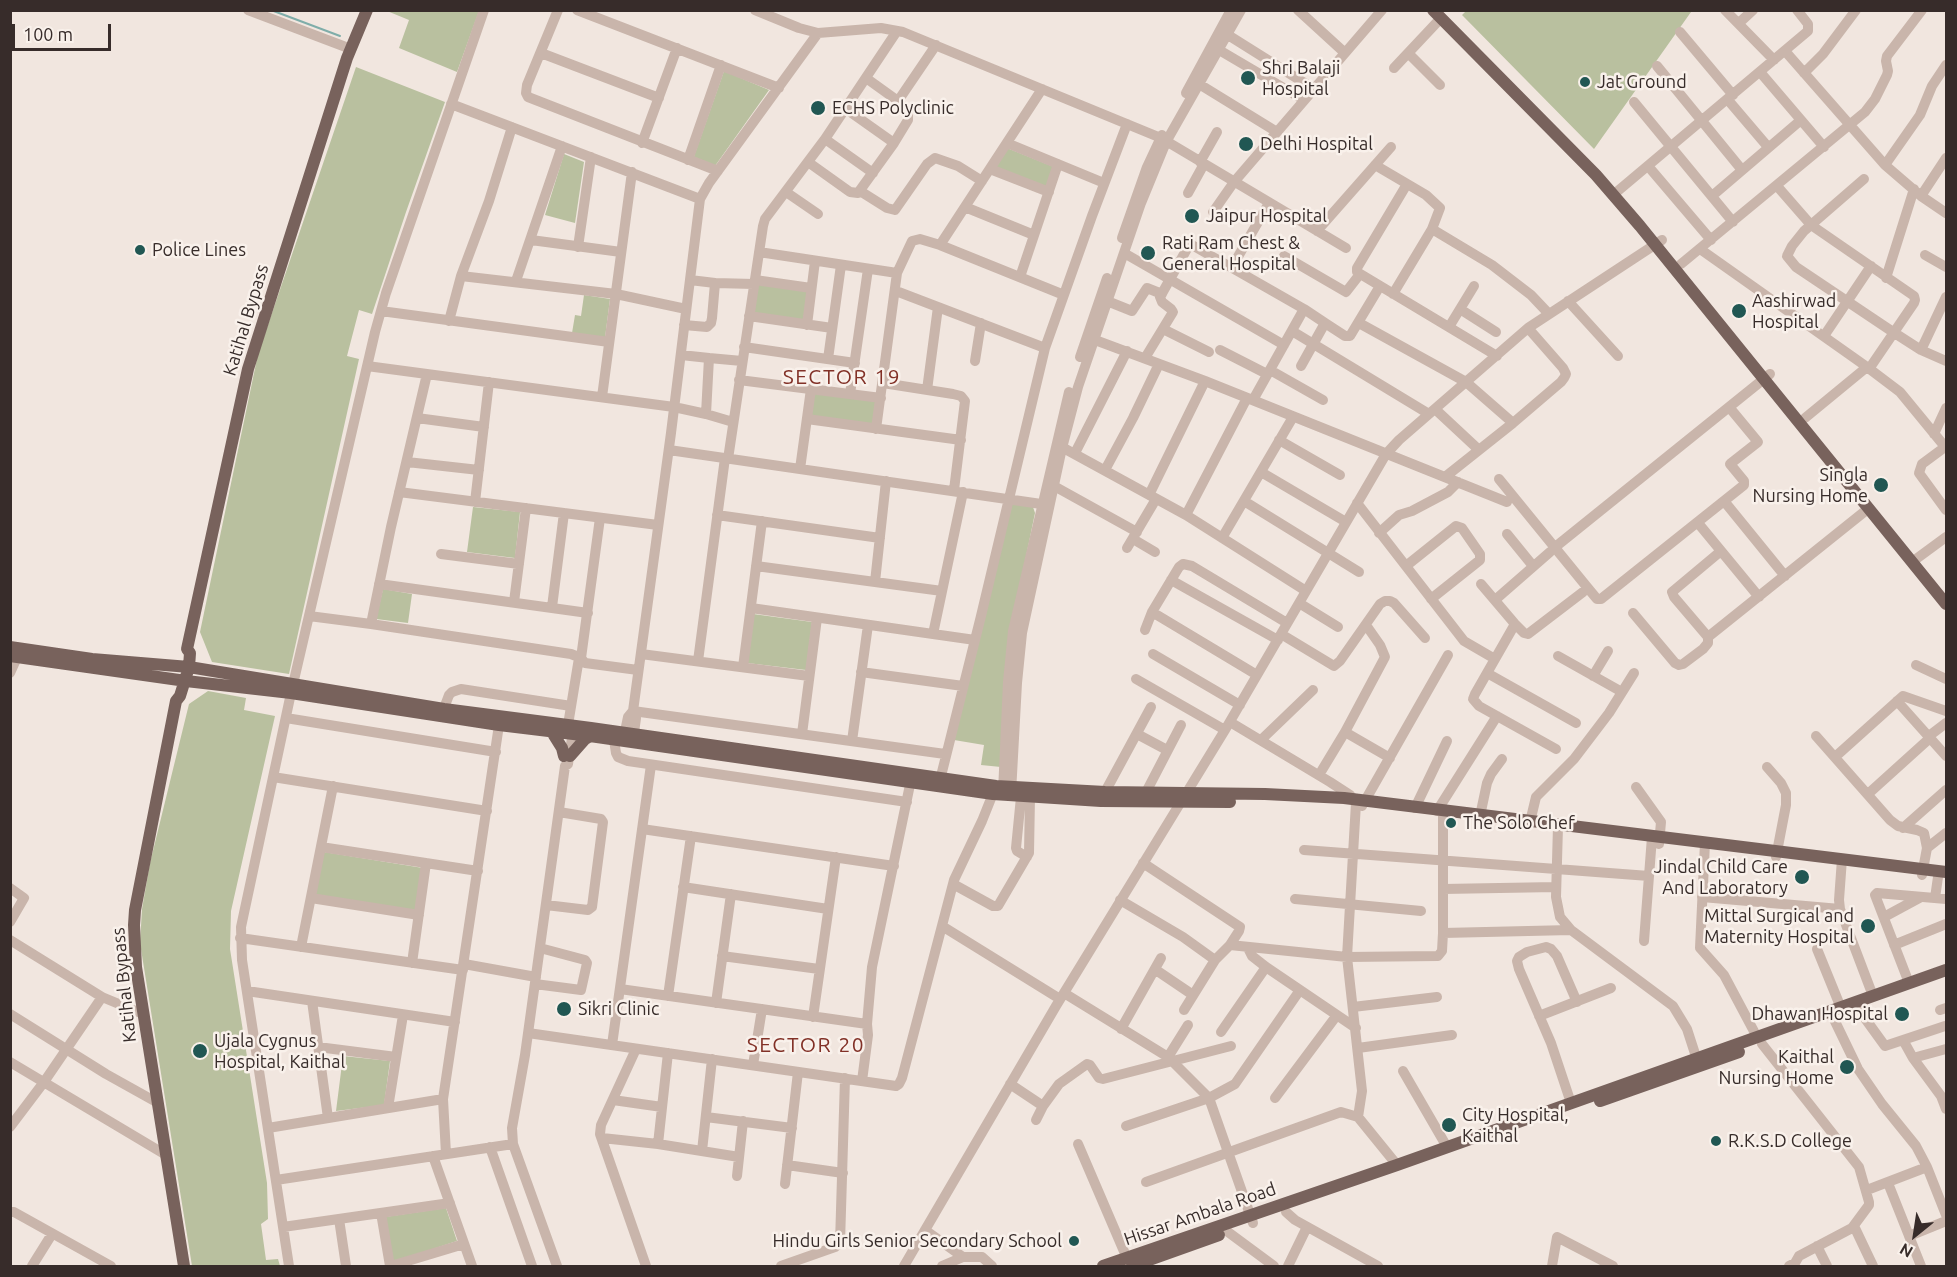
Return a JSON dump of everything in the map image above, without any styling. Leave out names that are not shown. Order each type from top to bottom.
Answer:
[{"type":"main road","name":"Katihal Bypass","points":[[184,1266],[136,967],[135,910],[176,700],[180,696],[180,680],[248,369],[351,50],[367,10]]},
{"type":"main road","points":[[1443,13],[1596,175],[1616,193],[1658,242],[1915,560],[1947,604]]},
{"type":"main road","points":[[1658,242],[1681,264],[1767,376],[1806,418],[1869,508],[1947,593]]},
{"type":"main road","points":[[15,652],[180,680],[292,689]]},
{"type":"main road","points":[[15,652],[183,666],[292,689],[442,713],[570,729],[626,739],[1008,792],[1267,802],[1360,803],[1530,822],[1558,829]]},
{"type":"main road","points":[[442,713],[500,725],[552,732],[570,729],[590,736],[626,739]]},
{"type":"main road","points":[[552,732],[566,759],[590,736]]},
{"type":"main road","points":[[1008,792],[1105,792],[1144,797]]},
{"type":"main road","points":[[1360,803],[1944,876]]},
{"type":"main road","points":[[1310,1200],[1834,1013],[1873,996],[1947,970]]},
{"type":"main road","points":[[1834,1013],[1860,1008],[1947,978]]},
{"type":"main road","points":[[1310,1200],[1397,1165],[1570,1103],[1697,1062]]},
{"type":"main road","name":"Hissar Ambala Road","points":[[1103,1266],[1135,1264],[1228,1232],[1252,1220],[1286,1212],[1310,1200]]},
{"type":"main road","name":"Hissar Ambala Road","points":[[1135,1264],[1310,1200]]},
{"type":"street","points":[[248,10],[351,50]]},
{"type":"street","points":[[289,1266],[247,991],[240,938],[241,927],[292,689],[381,311],[484,10]]},
{"type":"street","points":[[558,10],[527,85],[528,97],[718,171]]},
{"type":"street","points":[[577,10],[779,88]]},
{"type":"street","points":[[953,884],[996,906],[1029,851],[1008,792],[1008,682],[1013,632],[1059,446],[1078,387],[1090,338],[1136,195],[1147,167],[1199,84],[1231,10]]},
{"type":"street","points":[[1090,338],[1107,301],[1164,140],[1216,48],[1228,35],[1241,10]]},
{"type":"street","points":[[1298,10],[1345,53]]},
{"type":"street","points":[[1213,212],[1234,182],[1382,10]]},
{"type":"street","points":[[1725,10],[1774,60]]},
{"type":"street","points":[[1739,23],[1753,10]]},
{"type":"street","points":[[1616,193],[1808,31],[1809,27],[1797,10]]},
{"type":"street","points":[[1804,73],[1823,54],[1856,10]]},
{"type":"street","points":[[1681,264],[1865,112],[1875,99],[1888,71],[1887,56],[1922,10]]},
{"type":"street","points":[[762,12],[799,28],[818,33],[881,28],[897,31],[936,45],[1164,140],[1346,248]]},
{"type":"street","points":[[1394,68],[1443,13]]},
{"type":"street","points":[[698,661],[717,514],[760,235],[765,219],[825,139],[897,31]]},
{"type":"street","points":[[1680,32],[1768,147]]},
{"type":"street","points":[[818,33],[700,199],[669,450],[633,711],[628,717],[626,739],[616,753],[621,759],[651,765],[907,802]]},
{"type":"street","points":[[1228,35],[1314,89]]},
{"type":"street","points":[[898,101],[936,45]]},
{"type":"street","points":[[642,143],[677,48]]},
{"type":"street","points":[[1216,48],[1304,100]]},
{"type":"street","points":[[1785,51],[1885,165],[1917,193],[1947,213]]},
{"type":"street","points":[[541,53],[659,98]]},
{"type":"street","points":[[1408,53],[1440,85]]},
{"type":"street","points":[[688,160],[721,65]]},
{"type":"street","points":[[1885,165],[1920,115],[1932,86],[1947,65]]},
{"type":"street","points":[[1657,66],[1742,170]]},
{"type":"street","points":[[1760,72],[1824,147]]},
{"type":"street","points":[[808,162],[850,192],[858,193],[894,143],[909,116],[908,111],[866,78]]},
{"type":"street","points":[[1199,84],[1277,132]]},
{"type":"street","points":[[940,245],[1042,89]]},
{"type":"street","points":[[1634,102],[1733,222]]},
{"type":"street","points":[[451,104],[700,199]]},
{"type":"street","points":[[846,109],[894,143]]},
{"type":"street","points":[[1712,196],[1801,120]]},
{"type":"street","points":[[939,782],[1045,348],[1127,124]]},
{"type":"street","points":[[449,321],[461,276],[489,201],[512,127]]},
{"type":"street","points":[[1188,194],[1217,132]]},
{"type":"street","points":[[825,139],[873,173]]},
{"type":"street","points":[[1007,143],[1104,183]]},
{"type":"street","points":[[516,281],[562,146]]},
{"type":"street","points":[[1317,231],[1391,147]]},
{"type":"street","points":[[578,247],[591,157]]},
{"type":"street","points":[[860,191],[887,208],[895,210],[927,164],[935,158],[958,166],[982,182]]},
{"type":"street","points":[[1886,278],[1917,193],[1947,158]]},
{"type":"street","points":[[1020,278],[1058,164]]},
{"type":"street","points":[[1375,165],[1426,195],[1440,208],[1432,229],[1393,294]]},
{"type":"street","points":[[1648,166],[1711,240]]},
{"type":"street","points":[[990,169],[1049,192]]},
{"type":"street","points":[[602,397],[632,172]]},
{"type":"street","points":[[1864,179],[1811,225],[1789,250],[1787,256],[1790,261],[1894,333],[1922,350],[1947,361]]},
{"type":"street","points":[[1407,184],[1357,268],[1357,272],[1497,356]]},
{"type":"street","points":[[1777,186],[1811,225],[1914,296],[1915,300],[1868,368],[1806,418]]},
{"type":"street","points":[[786,192],[818,214]]},
{"type":"street","points":[[1232,267],[1269,203]]},
{"type":"street","points":[[965,207],[1034,235]]},
{"type":"street","points":[[1432,229],[1492,265],[1531,295],[1549,314]]},
{"type":"street","points":[[876,429],[897,273],[912,241],[920,239],[940,245],[1064,295]]},
{"type":"street","points":[[531,240],[621,252]]},
{"type":"street","points":[[904,1266],[1062,996],[1228,726],[1386,454],[1399,440],[1528,328],[1658,242]]},
{"type":"street","points":[[1145,358],[1173,312],[1160,300],[1190,245],[1232,267],[1350,337],[1380,286]]},
{"type":"street","points":[[1700,249],[1900,392],[1946,447],[1922,464],[1919,473],[1947,510]]},
{"type":"street","points":[[759,252],[897,273]]},
{"type":"street","points":[[1124,253],[1284,345]]},
{"type":"street","points":[[1925,255],[1947,267]]},
{"type":"street","points":[[1284,256],[1346,292],[1360,274]]},
{"type":"street","points":[[807,325],[815,261]]},
{"type":"street","points":[[828,359],[841,265]]},
{"type":"street","points":[[1824,336],[1871,266]]},
{"type":"street","points":[[850,394],[868,269]]},
{"type":"street","points":[[461,276],[616,294],[686,309]]},
{"type":"street","points":[[690,280],[715,283],[754,282],[812,288]]},
{"type":"street","points":[[684,325],[708,326],[712,318],[715,283]]},
{"type":"street","points":[[1449,327],[1474,286]]},
{"type":"street","points":[[1107,301],[1132,311],[1147,288],[1162,294]]},
{"type":"street","points":[[896,291],[1045,348]]},
{"type":"street","points":[[1922,350],[1947,297]]},
{"type":"street","points":[[1568,301],[1618,356]]},
{"type":"street","points":[[927,390],[938,307]]},
{"type":"street","points":[[1186,515],[1250,399],[1304,309]]},
{"type":"street","points":[[1460,309],[1496,332]]},
{"type":"street","points":[[381,311],[609,342]]},
{"type":"street","points":[[749,316],[832,328]]},
{"type":"street","points":[[975,362],[981,323]]},
{"type":"street","points":[[1301,366],[1325,323]]},
{"type":"street","points":[[1359,323],[1466,382],[1513,423]]},
{"type":"street","points":[[1445,477],[1513,423],[1561,382],[1566,374],[1528,328]]},
{"type":"street","points":[[1163,329],[1209,352]]},
{"type":"street","points":[[1292,331],[1432,411],[1479,450]]},
{"type":"street","points":[[1090,338],[1205,381],[1508,502]]},
{"type":"street","points":[[744,347],[855,363]]},
{"type":"street","points":[[1220,350],[1323,400]]},
{"type":"street","points":[[1075,453],[1127,351]]},
{"type":"street","points":[[681,355],[742,361]]},
{"type":"street","points":[[706,414],[709,358]]},
{"type":"street","points":[[1105,470],[1159,364]]},
{"type":"street","points":[[367,366],[674,407],[733,422]]},
{"type":"street","points":[[371,624],[399,492],[428,374]]},
{"type":"street","points":[[1495,600],[1552,550],[1767,376]]},
{"type":"street","points":[[739,380],[881,398]]},
{"type":"street","points":[[1132,540],[1205,381]]},
{"type":"street","points":[[475,502],[489,382]]},
{"type":"street","points":[[883,383],[961,396],[965,401],[958,491],[933,634]]},
{"type":"street","points":[[800,469],[812,389]]},
{"type":"street","points":[[1499,479],[1552,550],[1597,599],[1601,599],[1742,487],[1744,483],[1730,464],[1758,442],[1729,407]]},
{"type":"street","points":[[1934,434],[1947,408]]},
{"type":"street","points":[[1222,538],[1293,417]]},
{"type":"street","points":[[417,418],[484,427]]},
{"type":"street","points":[[807,419],[961,440]]},
{"type":"street","points":[[1279,440],[1340,476]]},
{"type":"street","points":[[1059,446],[1186,515],[1306,591]]},
{"type":"street","points":[[1046,505],[1054,486],[1059,446]]},
{"type":"street","points":[[669,450],[1046,505]]},
{"type":"street","points":[[407,462],[478,470]]},
{"type":"street","points":[[1261,472],[1346,522]]},
{"type":"street","points":[[875,582],[886,481]]},
{"type":"street","points":[[1379,533],[1401,514],[1412,511],[1448,492],[1458,482]]},
{"type":"street","points":[[1054,486],[1132,540],[1155,552]]},
{"type":"street","points":[[399,492],[658,525]]},
{"type":"street","points":[[1244,501],[1359,572]]},
{"type":"street","points":[[1724,501],[1785,576]]},
{"type":"street","points":[[1357,503],[1464,641],[1495,659]]},
{"type":"street","points":[[514,602],[525,508]]},
{"type":"street","points":[[1708,637],[1869,508]]},
{"type":"street","points":[[552,608],[564,513]]},
{"type":"street","points":[[717,514],[880,538]]},
{"type":"street","points":[[557,1266],[513,1144],[512,1128],[528,1033],[570,729],[571,706],[588,612],[600,518]]},
{"type":"street","points":[[743,667],[762,521]]},
{"type":"street","points":[[1698,523],[1759,597]]},
{"type":"street","points":[[1406,566],[1455,526],[1462,528],[1480,554],[1480,560],[1431,599]]},
{"type":"street","points":[[1507,534],[1533,566]]},
{"type":"street","points":[[1915,560],[1947,537]]},
{"type":"street","points":[[1633,613],[1675,663],[1679,665],[1703,650],[1708,643],[1708,637],[1672,592],[1721,551]]},
{"type":"street","points":[[441,554],[519,564]]},
{"type":"street","points":[[1145,630],[1152,612],[1183,564],[1187,564],[1287,623]]},
{"type":"street","points":[[756,566],[942,591]]},
{"type":"street","points":[[1171,580],[1334,666],[1340,661],[1380,604],[1385,601],[1394,603],[1425,638]]},
{"type":"street","points":[[379,584],[588,612]]},
{"type":"street","points":[[1481,584],[1515,624],[1528,634],[1583,592]]},
{"type":"street","points":[[1299,603],[1338,627]]},
{"type":"street","points":[[751,608],[975,640]]},
{"type":"street","points":[[1152,612],[1257,675]]},
{"type":"street","points":[[309,616],[571,654],[585,663],[639,670]]},
{"type":"street","points":[[802,734],[817,618]]},
{"type":"street","points":[[1515,624],[1473,699],[1479,706],[1556,748]]},
{"type":"street","points":[[852,741],[867,625]]},
{"type":"street","points":[[1319,775],[1385,657],[1380,645],[1366,625]]},
{"type":"street","points":[[1593,676],[1608,651]]},
{"type":"street","points":[[10,673],[15,652]]},
{"type":"street","points":[[641,654],[809,676]]},
{"type":"street","points":[[1153,654],[1240,705]]},
{"type":"street","points":[[1358,1117],[1362,1091],[1347,957],[1360,803],[1390,758],[1448,655]]},
{"type":"street","points":[[1558,656],[1622,693]]},
{"type":"street","points":[[1916,665],[1947,679]]},
{"type":"street","points":[[861,672],[963,686]]},
{"type":"street","points":[[1487,673],[1576,723]]},
{"type":"street","points":[[1530,822],[1536,797],[1574,759],[1609,714],[1634,673]]},
{"type":"street","points":[[1136,679],[1228,726],[1261,740],[1360,803]]},
{"type":"street","points":[[442,713],[452,692],[461,689],[571,706]]},
{"type":"street","points":[[1261,740],[1313,690]]},
{"type":"street","points":[[1834,757],[1897,701],[1906,696],[1947,711]]},
{"type":"street","points":[[1897,701],[1947,756]]},
{"type":"street","points":[[1105,792],[1151,707]]},
{"type":"street","points":[[633,711],[945,754]]},
{"type":"street","points":[[1230,945],[1347,957],[1434,957],[1441,954],[1443,861],[1441,813],[1497,716]]},
{"type":"street","points":[[286,718],[496,752]]},
{"type":"street","points":[[1868,794],[1947,723]]},
{"type":"street","points":[[446,1154],[443,1099],[500,725]]},
{"type":"street","points":[[1144,797],[1181,725]]},
{"type":"street","points":[[1345,732],[1390,758]]},
{"type":"street","points":[[1137,734],[1167,750]]},
{"type":"street","points":[[1816,736],[1890,820],[1903,828],[1924,833],[1927,848],[1923,872]]},
{"type":"street","points":[[1415,808],[1447,741]]},
{"type":"street","points":[[1480,816],[1487,783],[1502,759]]},
{"type":"street","points":[[612,1045],[651,765]]},
{"type":"street","points":[[1767,767],[1781,783],[1786,793],[1786,806],[1777,854]]},
{"type":"street","points":[[273,777],[487,811]]},
{"type":"street","points":[[862,1081],[873,967],[912,779]]},
{"type":"street","points":[[301,947],[333,786]]},
{"type":"street","points":[[1636,787],[1661,822],[1655,840],[1649,876],[1644,941]]},
{"type":"street","points":[[1903,828],[1947,790]]},
{"type":"street","points":[[528,1033],[896,1086],[901,1082],[953,884],[1008,792]]},
{"type":"street","points":[[546,905],[588,910],[592,907],[603,822],[601,819],[559,812]]},
{"type":"street","points":[[642,829],[894,866]]},
{"type":"street","points":[[1558,829],[1556,897],[1560,917],[1571,930],[1673,1006],[1688,1029],[1697,1062]]},
{"type":"street","points":[[1927,848],[1946,833]]},
{"type":"street","points":[[668,996],[691,836]]},
{"type":"street","points":[[1705,846],[1700,948],[1724,975],[1759,1040],[1859,1167],[1867,1190],[1869,1205],[1854,1226],[1817,1246],[1795,1264]]},
{"type":"street","points":[[321,847],[478,871]]},
{"type":"street","points":[[1304,850],[1649,876]]},
{"type":"street","points":[[813,1017],[836,857]]},
{"type":"street","points":[[1841,862],[1840,909],[1873,996]]},
{"type":"street","points":[[412,963],[426,863]]},
{"type":"street","points":[[1143,863],[1238,926],[1239,931],[1230,945],[1215,960],[1184,1010]]},
{"type":"street","points":[[1935,898],[1944,876]]},
{"type":"street","points":[[683,887],[828,909]]},
{"type":"street","points":[[1443,889],[1556,887]]},
{"type":"street","points":[[10,888],[24,898],[10,922]]},
{"type":"street","points":[[716,1003],[731,894]]},
{"type":"street","points":[[1909,983],[1875,898],[1876,894],[1947,899]]},
{"type":"street","points":[[1702,897],[1840,909]]},
{"type":"street","points":[[1884,916],[1921,897]]},
{"type":"street","points":[[311,898],[419,915]]},
{"type":"street","points":[[1295,899],[1421,911]]},
{"type":"street","points":[[1120,900],[1183,937],[1215,960]]},
{"type":"street","points":[[1894,945],[1947,924]]},
{"type":"street","points":[[942,926],[1169,1059],[1209,1098],[1252,1220]]},
{"type":"street","points":[[1443,933],[1571,930]]},
{"type":"street","points":[[240,938],[412,963],[463,967],[581,990],[587,963],[585,960],[540,948]]},
{"type":"street","points":[[10,940],[102,997],[143,1014]]},
{"type":"street","points":[[1570,1103],[1556,1058],[1525,985],[1517,961],[1519,957],[1527,952],[1546,947],[1555,952],[1577,1002]]},
{"type":"street","points":[[1248,948],[1252,956],[1266,967],[1356,1028]]},
{"type":"street","points":[[1817,949],[1834,1013],[1858,1069],[1882,1104],[1916,1146],[1947,1215]]},
{"type":"street","points":[[722,956],[819,969]]},
{"type":"street","points":[[1121,1029],[1161,958]]},
{"type":"street","points":[[1221,1032],[1266,967]]},
{"type":"street","points":[[1156,970],[1193,995]]},
{"type":"street","points":[[1539,1016],[1611,988]]},
{"type":"street","points":[[620,989],[867,1024]]},
{"type":"street","points":[[1126,1126],[1209,1098],[1238,1081],[1300,990]]},
{"type":"street","points":[[247,991],[455,1022]]},
{"type":"street","points":[[10,1127],[15,1115],[44,1082],[102,997]]},
{"type":"street","points":[[1353,1007],[1437,997]]},
{"type":"street","points":[[312,1001],[328,1118]]},
{"type":"street","points":[[1860,1008],[1883,1045],[1888,1046],[1945,1026]]},
{"type":"street","points":[[753,1065],[762,1010]]},
{"type":"street","points":[[10,1014],[66,1050],[158,1103]]},
{"type":"street","points":[[388,1108],[403,1015]]},
{"type":"street","points":[[1275,1098],[1337,1015]]},
{"type":"street","points":[[1169,1059],[1188,1025]]},
{"type":"street","points":[[1358,1048],[1452,1035]]},
{"type":"street","points":[[1903,1040],[1913,1058],[1944,1095],[1947,1108]]},
{"type":"street","points":[[1036,1120],[1043,1106],[1062,1081],[1087,1064],[1099,1078],[1103,1079],[1169,1059],[1231,1046]]},
{"type":"street","points":[[318,1047],[396,1057]]},
{"type":"street","points":[[636,1049],[601,1125],[600,1134],[646,1266]]},
{"type":"street","points":[[1913,1058],[1947,1049]]},
{"type":"street","points":[[658,1144],[668,1053]]},
{"type":"street","points":[[702,1151],[712,1059]]},
{"type":"street","points":[[10,1062],[166,1155]]},
{"type":"street","points":[[1403,1071],[1447,1147]]},
{"type":"street","points":[[785,1184],[798,1072]]},
{"type":"street","points":[[781,1266],[835,1247],[840,1243],[845,1078]]},
{"type":"street","points":[[1010,1084],[1043,1106]]},
{"type":"street","points":[[268,1128],[443,1099]]},
{"type":"street","points":[[613,1100],[662,1107]]},
{"type":"street","points":[[1146,1182],[1341,1112],[1358,1117],[1397,1165]]},
{"type":"street","points":[[706,1116],[792,1128]]},
{"type":"street","points":[[737,1176],[743,1121]]},
{"type":"street","points":[[602,1138],[739,1157]]},
{"type":"street","points":[[276,1180],[513,1144]]},
{"type":"street","points":[[1078,1144],[1135,1264]]},
{"type":"street","points":[[490,1147],[532,1266]]},
{"type":"street","points":[[433,1156],[472,1266]]},
{"type":"street","points":[[787,1165],[843,1173]]},
{"type":"street","points":[[1867,1190],[1927,1167]]},
{"type":"street","points":[[1888,1183],[1921,1266]]},
{"type":"street","points":[[283,1227],[450,1203]]},
{"type":"street","points":[[10,1212],[14,1212],[111,1266]]},
{"type":"street","points":[[1286,1212],[1307,1227],[1378,1266]]},
{"type":"street","points":[[381,1213],[390,1266],[464,1244]]},
{"type":"street","points":[[339,1219],[346,1266]]},
{"type":"street","points":[[1910,1236],[1947,1221]]},
{"type":"street","points":[[1854,1226],[1873,1266]]},
{"type":"street","points":[[1288,1266],[1307,1227]]},
{"type":"street","points":[[925,1230],[963,1257]]},
{"type":"street","points":[[1228,1232],[1274,1266]]},
{"type":"street","points":[[32,1266],[52,1234]]},
{"type":"street","points":[[1552,1266],[1557,1237],[1612,1266]]},
{"type":"street","points":[[1817,1246],[1827,1266]]},
{"type":"street","points":[[83,1266],[90,1256]]},
{"type":"street","points":[[1353,1266],[1359,1256]]},
{"type":"street","points":[[942,1266],[963,1257],[982,1257],[992,1266]]},
{"type":"green space","name":"Jat Ground","points":[[1467,10],[1689,10],[1691,12],[1594,149],[1462,15]]},
{"type":"green space","points":[[387,11],[479,11],[457,72],[399,48],[409,20]]},
{"type":"green space","points":[[356,67],[445,102],[372,314],[359,310],[347,356],[359,359],[289,674],[212,662],[200,632],[258,354]]},
{"type":"green space","points":[[724,71],[769,90],[715,166],[693,159]]},
{"type":"green space","points":[[1007,148],[1054,167],[1046,188],[994,168]]},
{"type":"green space","points":[[564,154],[584,162],[575,223],[545,215]]},
{"type":"green space","points":[[758,284],[808,291],[803,321],[754,314]]},
{"type":"green space","points":[[584,295],[610,299],[605,338],[572,333],[575,315],[581,316]]},
{"type":"green space","points":[[814,393],[876,401],[873,424],[811,416]]},
{"type":"green space","points":[[1012,504],[1033,507],[1035,513],[1010,634],[1001,767],[981,765],[984,745],[954,740]]},
{"type":"green space","points":[[473,507],[520,512],[515,558],[467,552]]},
{"type":"green space","points":[[383,589],[412,594],[408,623],[376,619]]},
{"type":"green space","points":[[753,614],[812,622],[806,670],[747,663]]},
{"type":"green space","points":[[208,691],[246,698],[244,710],[275,716],[231,911],[230,949],[267,1183],[268,1219],[261,1224],[266,1260],[278,1259],[280,1266],[192,1266],[140,943],[142,909],[150,863],[189,704]]},
{"type":"green space","points":[[324,852],[423,868],[417,911],[314,895]]},
{"type":"green space","points":[[343,1056],[390,1061],[384,1105],[336,1111]]},
{"type":"green space","points":[[446,1208],[457,1241],[393,1262],[385,1217]]},
{"type":"waterway","points":[[271,10],[340,36]]},
{"type":"place","name":"Shri Balaji Hospital","points":[[1248,78]]},
{"type":"place","name":"Jat Ground","points":[[1585,82]]},
{"type":"place","name":"ECHS Polyclinic","points":[[818,108]]},
{"type":"place","name":"Delhi Hospital","points":[[1246,144]]},
{"type":"place","name":"Jaipur Hospital","points":[[1192,216]]},
{"type":"place","name":"Police Lines","points":[[140,250]]},
{"type":"place","name":"Rati Ram Chest & General Hospital","points":[[1148,253]]},
{"type":"place","name":"Aashirwad Hospital","points":[[1739,311]]},
{"type":"place","name":"Singla Nursing Home","points":[[1881,485]]},
{"type":"place","name":"The Solo Chef","points":[[1451,823]]},
{"type":"place","name":"Jindal Child Care And Laboratory","points":[[1802,877]]},
{"type":"place","name":"Mittal Surgical and Maternity Hospital","points":[[1868,926]]},
{"type":"place","name":"Sikri Clinic","points":[[564,1009]]},
{"type":"place","name":"Dhawan Hospital","points":[[1902,1014]]},
{"type":"place","name":"Ujala Cygnus Hospital, Kaithal","points":[[200,1051]]},
{"type":"place","name":"Kaithal Nursing Home","points":[[1847,1067]]},
{"type":"place","name":"City Hospital, Kaithal","points":[[1449,1125]]},
{"type":"place","name":"R.K.S.D College","points":[[1716,1141]]},
{"type":"place","name":"Hindu Girls Senior Secondary School","points":[[1074,1241]]},
{"type":"district","name":"SECTOR 19","points":[[842,377]]},
{"type":"district","name":"SECTOR 20","points":[[806,1045]]}]
